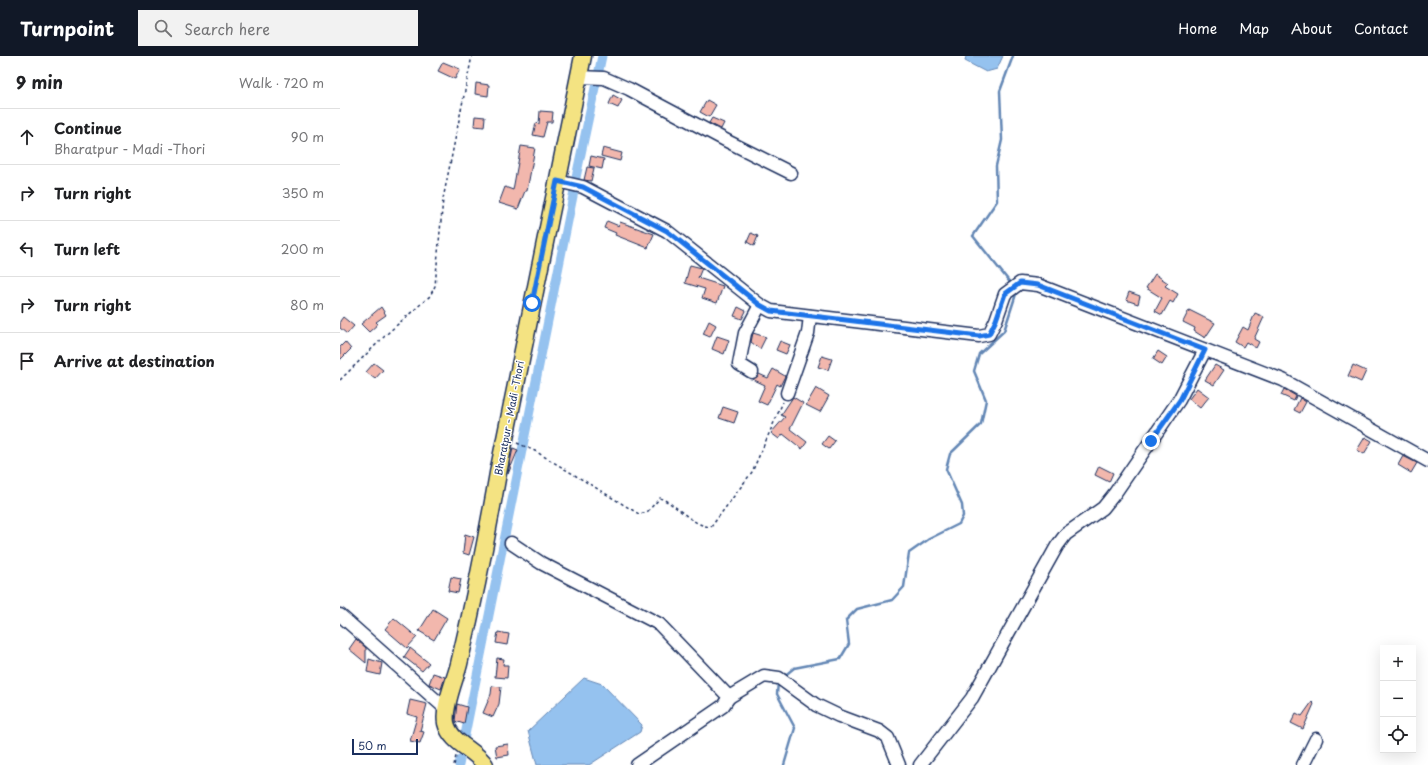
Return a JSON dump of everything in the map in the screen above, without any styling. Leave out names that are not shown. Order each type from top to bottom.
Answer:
[{"type":"main road","name":"Bharatpur - Madi -Thori","points":[[484,765],[480,758],[458,742],[451,733],[446,723],[446,709],[458,664],[489,526],[498,473],[583,56]]},
{"type":"street","points":[[578,77],[604,78],[629,89],[791,173]]},
{"type":"street","points":[[557,181],[583,187],[667,231],[760,305],[771,311],[979,336],[989,334],[996,320],[1005,294],[1020,283],[1038,285],[1283,380],[1428,461]]},
{"type":"street","points":[[752,372],[739,364],[745,333],[760,305]]},
{"type":"street","points":[[788,393],[808,333],[810,316]]},
{"type":"street","points":[[920,765],[972,698],[1057,546],[1066,534],[1103,508],[1115,493],[1180,400],[1205,350]]},
{"type":"street","points":[[511,543],[541,563],[659,624],[729,697]]},
{"type":"street","points":[[340,615],[446,709]]},
{"type":"street","points":[[637,765],[724,706],[729,697],[764,676],[779,678],[816,705],[839,716],[879,731],[888,738],[899,765]]},
{"type":"street","points":[[1302,765],[1316,739]]},
{"type":"path","points":[[340,380],[388,332],[430,296],[435,286],[443,198],[472,56]]},
{"type":"path","points":[[516,442],[535,451],[639,514],[647,512],[660,498],[669,501],[703,526],[712,527],[752,472],[788,393]]},
{"type":"water","points":[[966,56],[1003,56],[997,69],[986,72],[965,61]]},
{"type":"water","points":[[584,678],[602,684],[642,725],[640,732],[589,765],[537,765],[528,731]]},
{"type":"building","points":[[443,62],[460,69],[455,79],[438,71]]},
{"type":"building","points":[[476,83],[489,85],[488,96],[475,94]]},
{"type":"building","points":[[613,95],[622,100],[618,108],[609,104]]},
{"type":"building","points":[[707,100],[716,105],[709,117],[700,112]]},
{"type":"building","points":[[540,111],[553,112],[552,122],[547,122],[543,137],[533,135],[536,123],[539,124]]},
{"type":"building","points":[[475,116],[485,117],[484,127],[474,126]]},
{"type":"building","points":[[712,118],[724,123],[721,129],[709,123]]},
{"type":"building","points":[[521,146],[535,148],[527,191],[525,191],[518,209],[499,203],[505,187],[513,190]]},
{"type":"building","points":[[603,148],[622,153],[620,161],[601,156]]},
{"type":"building","points":[[591,156],[604,159],[602,169],[589,166]]},
{"type":"building","points":[[587,167],[594,168],[591,181],[584,180]]},
{"type":"building","points":[[607,221],[619,226],[620,222],[654,234],[648,248],[615,235],[616,233],[604,228]]},
{"type":"building","points":[[751,233],[758,236],[754,246],[747,242]]},
{"type":"building","points":[[690,265],[702,268],[698,278],[723,286],[717,303],[702,298],[705,289],[685,283]]},
{"type":"building","points":[[1155,274],[1168,283],[1165,286],[1178,294],[1173,303],[1170,301],[1162,315],[1155,311],[1162,298],[1146,288]]},
{"type":"building","points":[[1129,292],[1140,296],[1138,304],[1126,300]]},
{"type":"building","points":[[381,307],[386,315],[376,322],[378,324],[369,332],[361,324]]},
{"type":"building","points":[[738,307],[746,311],[742,319],[734,316]]},
{"type":"building","points":[[1189,310],[1215,323],[1205,338],[1194,331],[1195,328],[1183,322]]},
{"type":"building","points":[[1255,313],[1264,317],[1254,339],[1259,342],[1256,348],[1246,342],[1243,347],[1235,342],[1243,327],[1248,330]]},
{"type":"building","points":[[343,317],[354,326],[347,334],[340,328],[340,321]]},
{"type":"building","points":[[709,321],[716,325],[710,337],[703,334]]},
{"type":"building","points":[[753,333],[766,337],[760,349],[751,342]]},
{"type":"building","points":[[717,336],[729,340],[724,354],[712,349]]},
{"type":"building","points":[[780,341],[790,345],[786,354],[776,350]]},
{"type":"building","points":[[345,342],[351,349],[340,360],[340,347]]},
{"type":"building","points":[[1158,351],[1167,357],[1162,365],[1153,359]]},
{"type":"building","points":[[822,356],[832,359],[828,370],[818,367]]},
{"type":"building","points":[[374,363],[383,370],[375,379],[366,372]]},
{"type":"building","points":[[1215,365],[1224,370],[1214,385],[1205,380]]},
{"type":"building","points":[[1353,365],[1366,371],[1361,382],[1348,376]]},
{"type":"building","points":[[773,369],[785,376],[780,386],[777,384],[767,405],[758,401],[765,385],[752,379],[759,374],[768,378]]},
{"type":"building","points":[[816,388],[829,396],[820,412],[806,405]]},
{"type":"building","points":[[1197,388],[1209,397],[1200,408],[1189,399]]},
{"type":"building","points":[[1284,389],[1296,396],[1294,401],[1281,395]]},
{"type":"building","points":[[793,397],[803,403],[790,429],[807,442],[802,449],[783,434],[779,439],[771,433],[785,417],[781,415]]},
{"type":"building","points":[[1300,398],[1306,402],[1300,413],[1294,410]]},
{"type":"building","points":[[723,407],[738,412],[734,423],[719,418]]},
{"type":"building","points":[[828,436],[835,441],[829,449],[822,444]]},
{"type":"building","points":[[1365,437],[1372,441],[1364,454],[1357,450]]},
{"type":"building","points":[[513,448],[518,450],[508,474],[508,473]]},
{"type":"building","points":[[1403,456],[1417,463],[1411,473],[1398,465]]},
{"type":"building","points":[[1099,466],[1113,473],[1109,482],[1095,475]]},
{"type":"building","points":[[465,534],[474,537],[469,555],[463,553]]},
{"type":"building","points":[[451,577],[461,579],[458,593],[448,591]]},
{"type":"building","points":[[433,609],[447,618],[434,640],[419,631]]},
{"type":"building","points":[[394,618],[417,637],[407,648],[385,629]]},
{"type":"building","points":[[498,632],[509,634],[507,645],[496,643]]},
{"type":"building","points":[[356,639],[366,648],[366,663],[349,649]]},
{"type":"building","points":[[410,648],[429,663],[422,671],[404,657]]},
{"type":"building","points":[[497,658],[504,659],[503,665],[508,665],[507,678],[495,677]]},
{"type":"building","points":[[369,659],[382,663],[380,675],[367,672]]},
{"type":"building","points":[[433,673],[445,677],[441,689],[429,684]]},
{"type":"building","points":[[492,686],[501,687],[499,704],[493,717],[483,713],[491,694]]},
{"type":"building","points":[[410,700],[427,704],[420,731],[424,732],[420,743],[410,741],[417,717],[407,714]]},
{"type":"building","points":[[1312,702],[1314,704],[1303,729],[1291,723],[1296,713],[1302,716]]},
{"type":"building","points":[[457,704],[467,707],[464,724],[455,721]]},
{"type":"building","points":[[508,744],[509,755],[497,757],[495,746]]},
{"type":"waterway","points":[[598,75],[602,56]]},
{"type":"waterway","points":[[1012,285],[973,236],[997,201],[996,166],[1002,140],[1000,91],[1013,56]]},
{"type":"waterway","points":[[575,182],[596,83]]},
{"type":"waterway","points":[[464,740],[574,191]]},
{"type":"waterway","points":[[783,677],[794,668],[840,659],[849,644],[846,620],[857,609],[892,600],[904,587],[909,553],[929,539],[959,524],[963,516],[962,505],[946,469],[950,454],[981,424],[986,400],[974,371],[979,354],[1004,331],[1016,294],[1015,292]]},
{"type":"waterway","points":[[778,682],[777,694],[795,728],[784,765]]},
{"type":"waterway","points":[[459,765],[460,760]]},
{"type":"route","points":[[532,303],[557,181],[583,187],[667,231],[760,305],[771,311],[979,336],[989,334],[996,320],[1005,294],[1020,283],[1038,285],[1205,350],[1180,400],[1151,441]]}]
